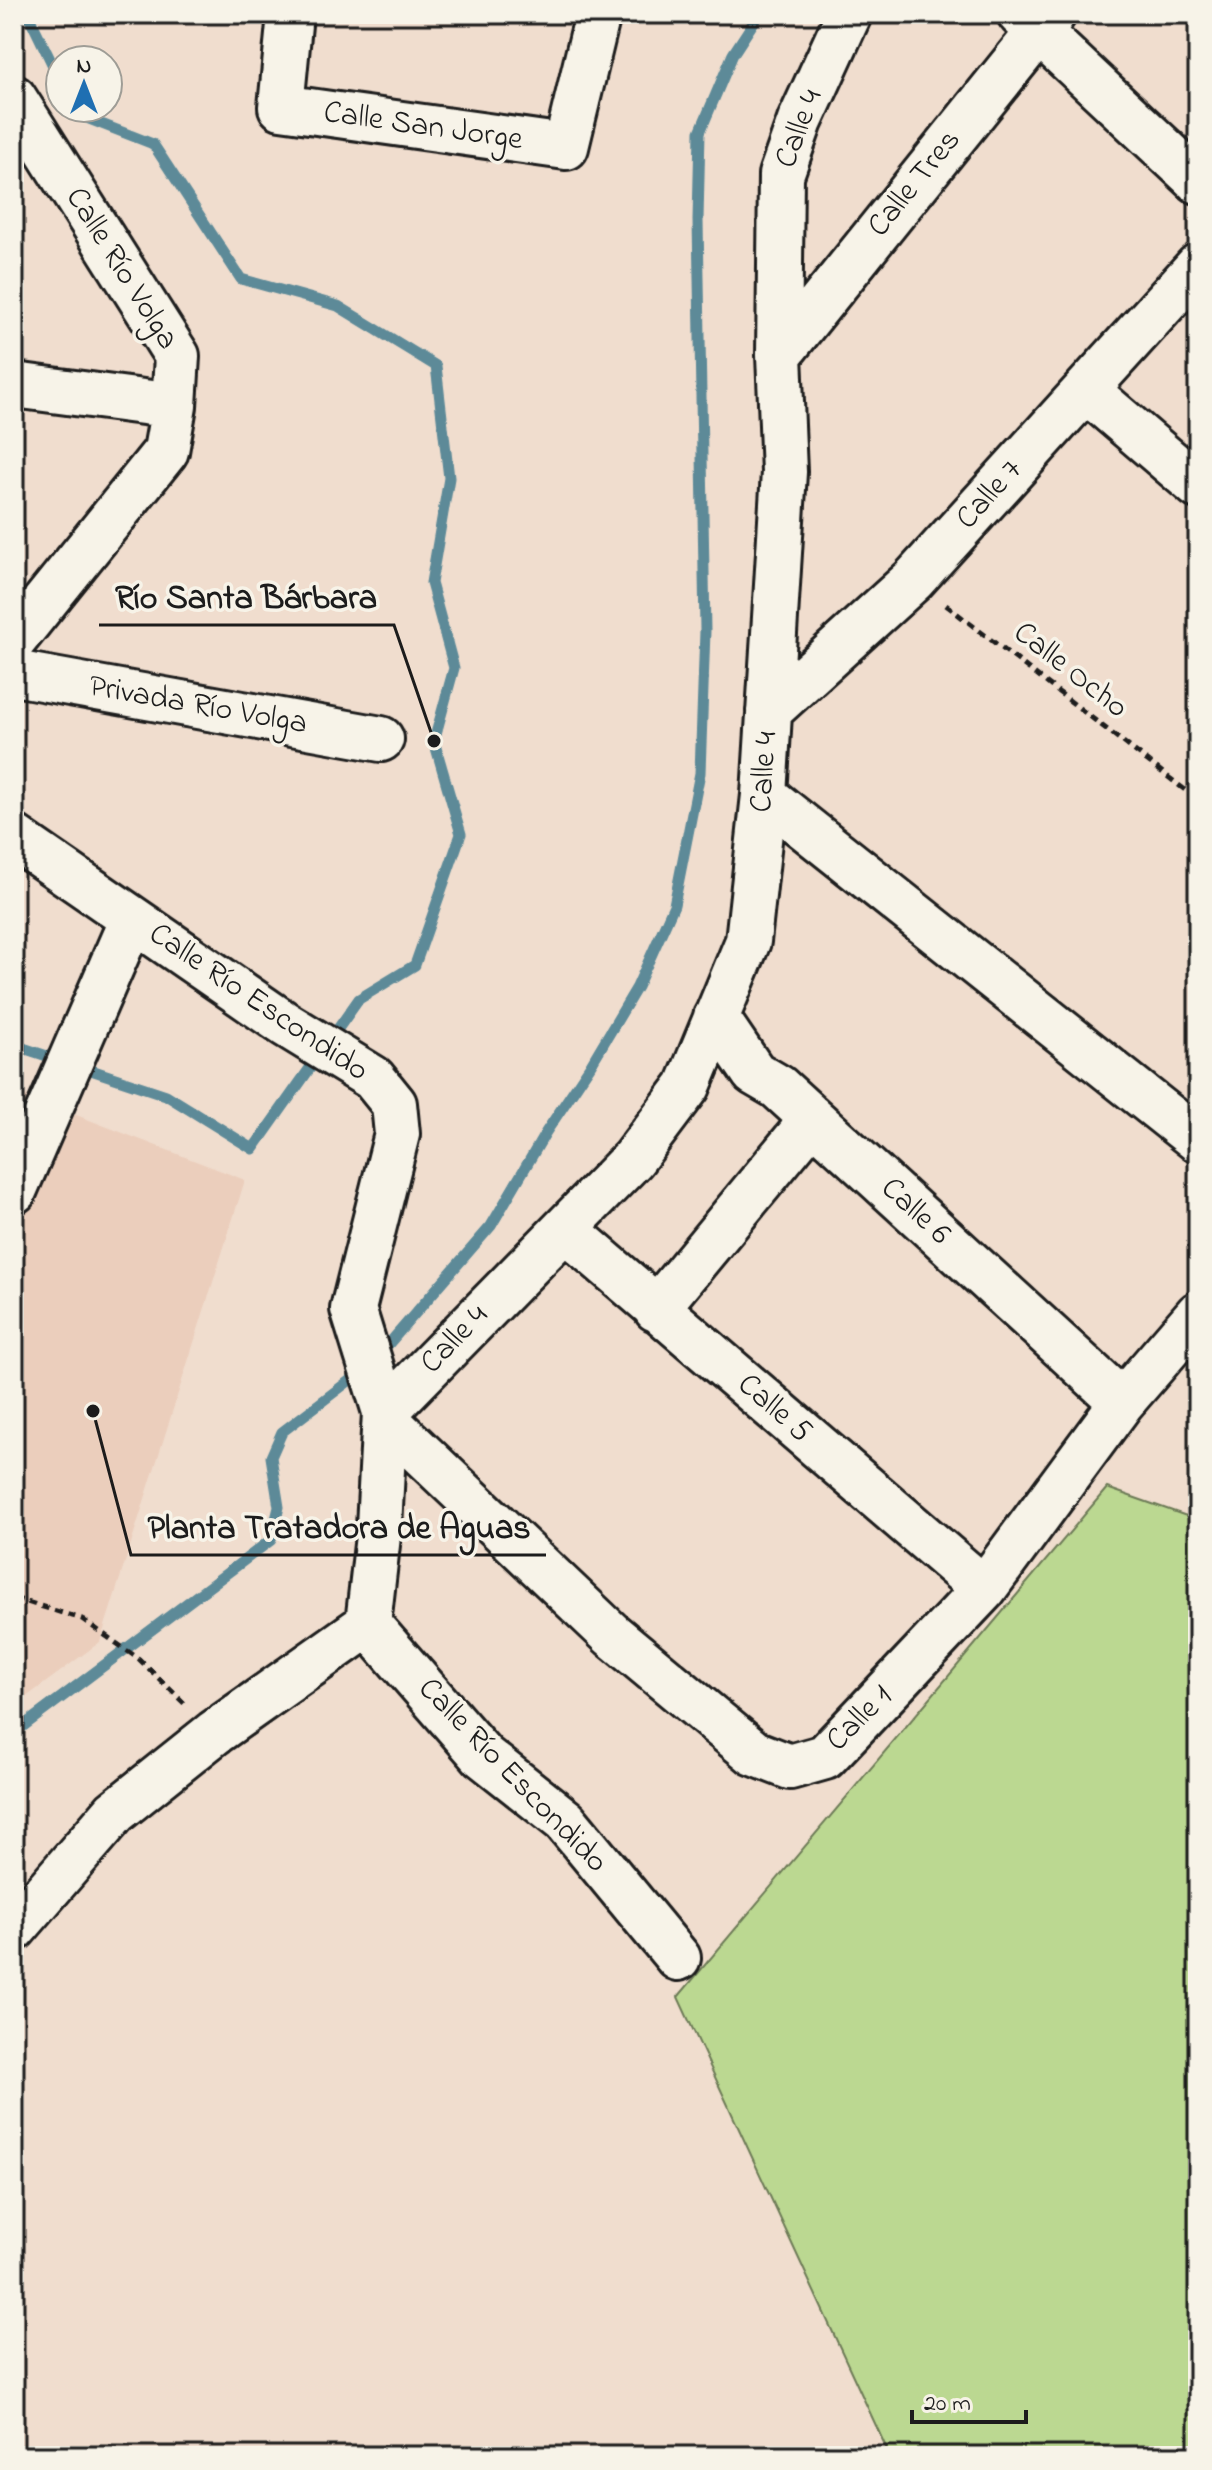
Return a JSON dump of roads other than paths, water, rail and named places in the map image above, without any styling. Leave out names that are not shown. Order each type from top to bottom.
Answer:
[{"type":"street","name":"Calle San Jorge","points":[[290,14],[281,107],[566,147],[598,14]]},
{"type":"street","name":"Calle 4","points":[[378,1392],[565,1229],[633,1159],[688,1086],[748,941],[764,795],[784,472],[779,355],[781,175],[800,121],[849,14]]},
{"type":"street","name":"Calle Tres","points":[[779,355],[1037,19]]},
{"type":"street","points":[[1037,19],[1198,181]]},
{"type":"street","name":"Calle Río Volga","points":[[14,98],[177,356],[174,406],[166,451],[14,640]]},
{"type":"street","name":"Calle 7","points":[[769,711],[913,580],[1198,266]]},
{"type":"street","points":[[14,385],[174,406]]},
{"type":"street","points":[[1086,390],[1198,486]]},
{"type":"street","name":"Privada Río Volga","points":[[14,673],[381,739]]},
{"type":"street","points":[[764,795],[1198,1140]]},
{"type":"street","name":"Calle Río Escondido","points":[[14,837],[285,1024],[373,1078],[394,1104],[397,1134],[353,1309],[378,1392],[379,1527],[368,1624],[483,1756],[565,1821],[678,1958]]},
{"type":"street","points":[[14,1191],[132,919]]},
{"type":"street","name":"Calle 6","points":[[716,1017],[754,1073],[778,1087],[1122,1402]]},
{"type":"street","points":[[656,1309],[813,1119]]},
{"type":"street","name":"Calle 5","points":[[565,1229],[984,1589]]},
{"type":"street","name":"Calle 1","points":[[378,1392],[612,1635],[754,1753],[790,1767],[825,1757],[984,1589],[1122,1402],[1198,1314]]},
{"type":"street","points":[[14,1929],[115,1812],[214,1733],[368,1624]]},
{"type":"waterway","points":[[28,14],[44,47]]},
{"type":"waterway","points":[[380,1354],[491,1226],[637,987],[674,905],[700,773],[705,631],[698,220],[700,132],[733,54],[759,14]]},
{"type":"waterway","points":[[102,124],[153,144],[241,279],[338,306],[436,366],[449,478],[431,583],[454,668],[434,741],[461,834],[415,965],[359,999],[330,1040]]},
{"type":"waterway","points":[[14,1045],[62,1061]]},
{"type":"waterway","points":[[79,1066],[166,1095],[253,1149],[320,1054]]},
{"type":"waterway","points":[[14,1733],[271,1540],[279,1507],[271,1457],[282,1432],[362,1371]]},
{"type":"place","name":"Río Santa Bárbara","points":[[434,741]]},
{"type":"place","name":"Planta Tratadora de Aguas","points":[[93,1411]]}]
